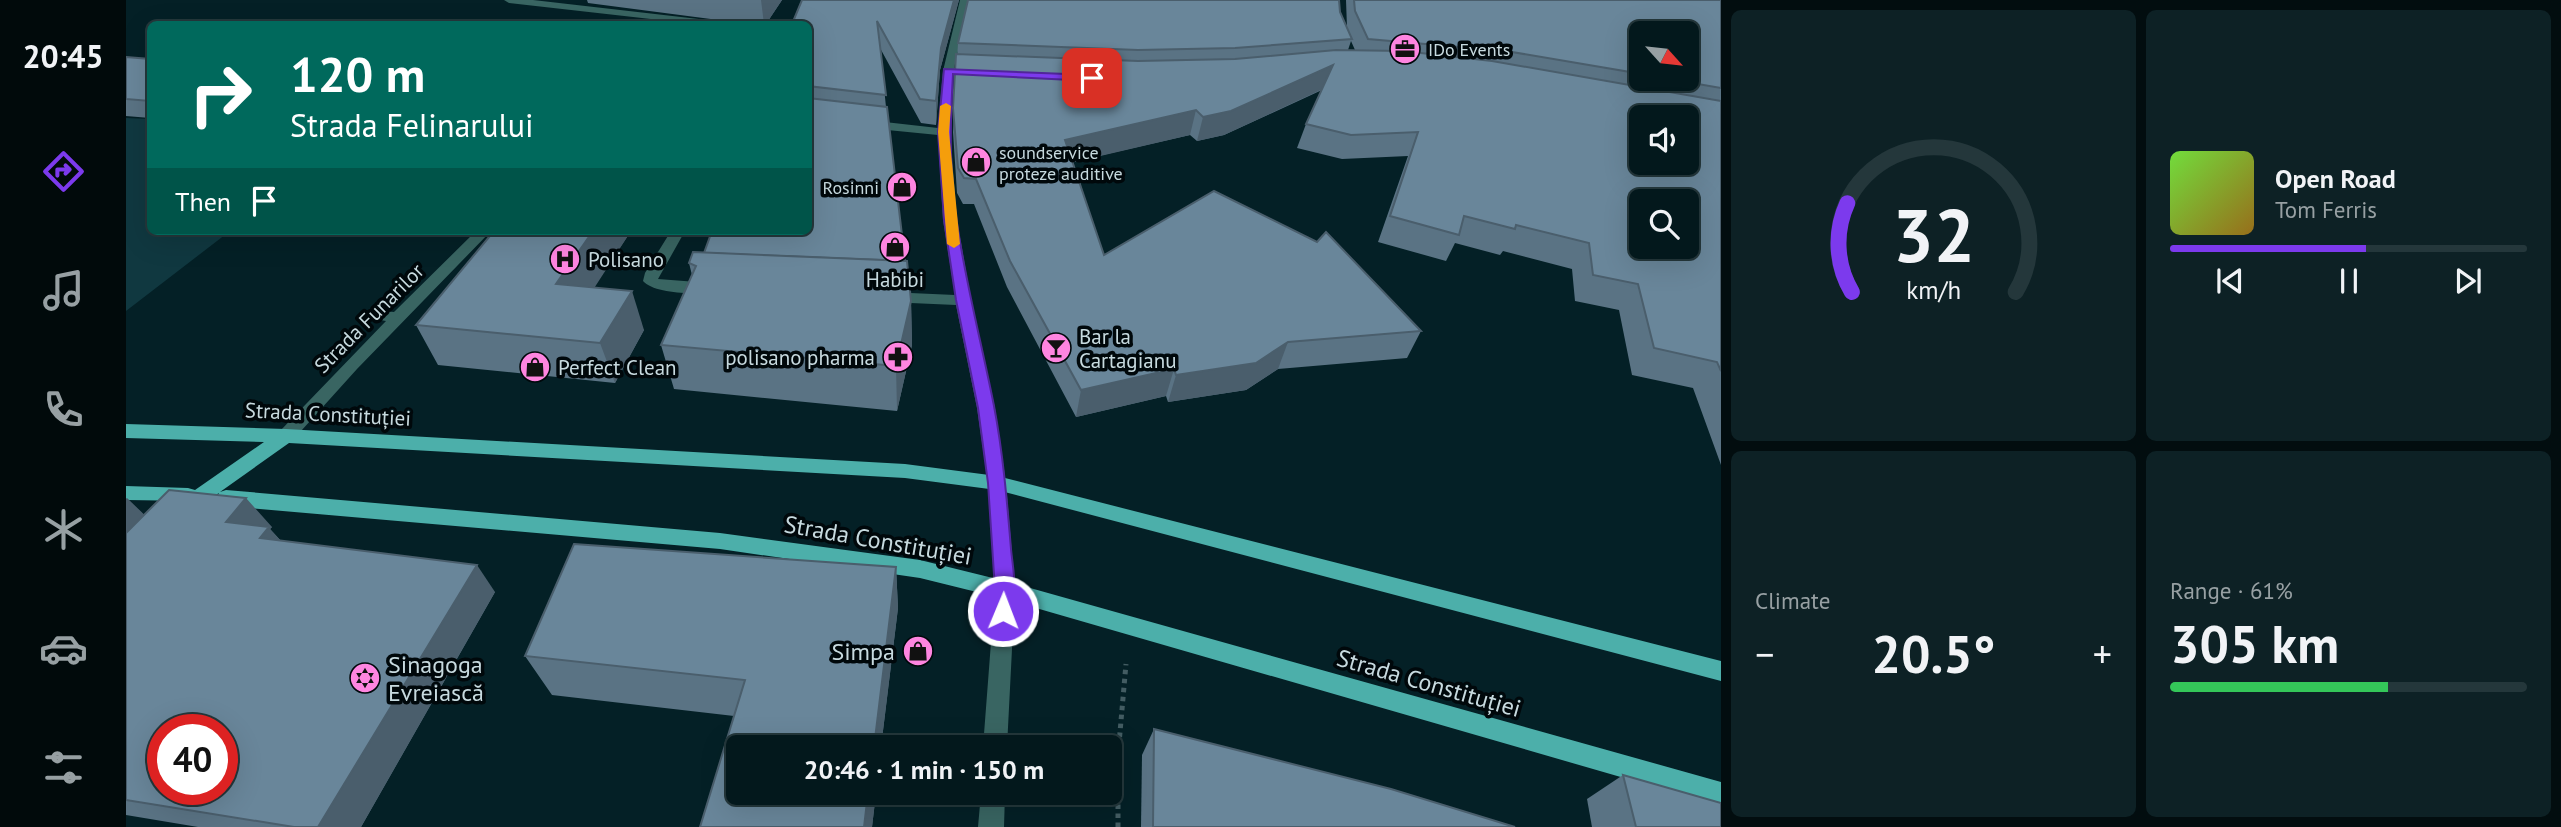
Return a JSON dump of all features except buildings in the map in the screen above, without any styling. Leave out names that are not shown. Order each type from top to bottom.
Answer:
[{"type":"main road","name":"Strada Constituției","points":[[126,431],[286,436],[905,471],[997,483],[1721,671]]},
{"type":"main road","points":[[201,496],[286,436]]},
{"type":"main road","name":"Strada Constituției","points":[[126,493],[201,496],[720,541],[920,569],[1005,590],[1721,794]]},
{"type":"street","points":[[509,0],[690,21]]},
{"type":"street","points":[[965,0],[948,71],[944,132],[950,220],[963,300],[986,408],[997,483],[1005,590],[996,735]]},
{"type":"street","points":[[948,71],[991,73]]},
{"type":"street","points":[[856,123],[944,132]]},
{"type":"street","name":"Strada Funarilor","points":[[286,436],[351,365],[480,235]]},
{"type":"street","points":[[676,235],[650,281],[659,286],[726,289]]},
{"type":"street","points":[[874,296],[963,300]]},
{"type":"street","points":[[373,314],[400,318]]},
{"type":"street","points":[[183,516],[201,496]]},
{"type":"street","points":[[991,827],[992,805]]},
{"type":"path","points":[[1118,827],[1118,755],[1126,661]]},
{"type":"shaded area","points":[[126,118],[147,119],[147,235],[225,235],[126,311]]},
{"type":"slow traffic","points":[[946,106],[944,132],[954,244]]},
{"type":"place","name":"IDo Events","points":[[1405,49]]},
{"type":"place","name":"soundservice proteze auditive","points":[[976,162]]},
{"type":"place","name":"Rosinni","points":[[902,187]]},
{"type":"place","name":"Habibi","points":[[895,247]]},
{"type":"place","name":"Polisano","points":[[565,259]]},
{"type":"place","name":"Bar la Cartagianu","points":[[1056,348]]},
{"type":"place","name":"polisano pharma","points":[[898,357]]},
{"type":"place","name":"Perfect Clean","points":[[535,367]]},
{"type":"place","name":"Simpa","points":[[918,651]]},
{"type":"place","name":"Sinagoga Evreiască","points":[[365,678]]},
{"type":"route","points":[[1003,611],[1005,590],[997,483],[986,408],[963,300],[950,220],[944,132],[948,71],[1092,78]]}]
